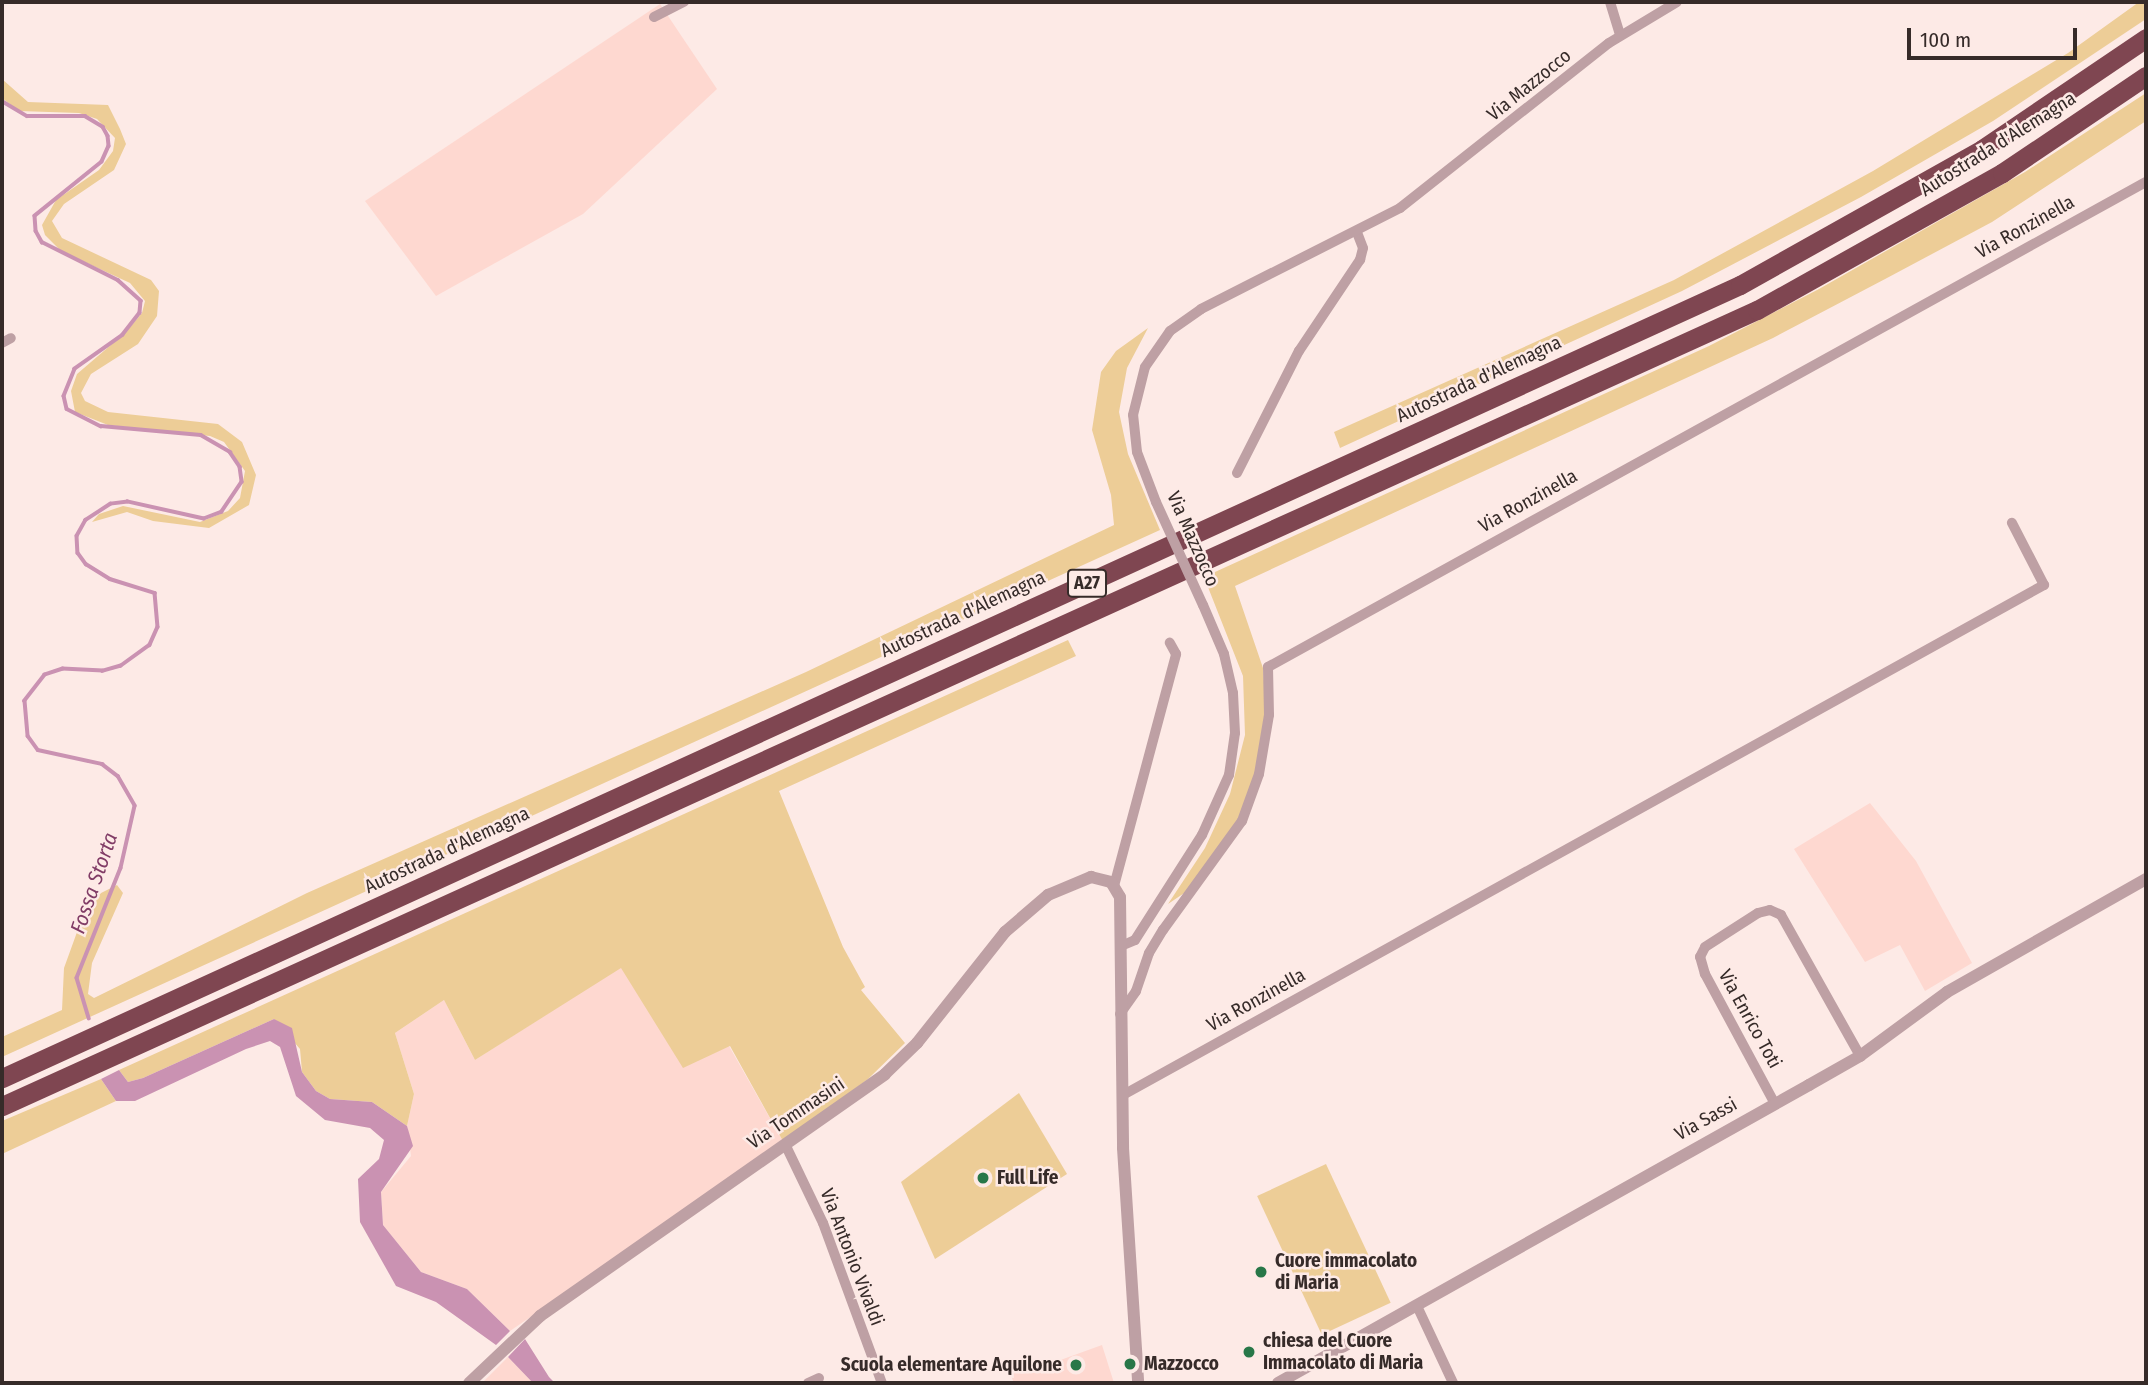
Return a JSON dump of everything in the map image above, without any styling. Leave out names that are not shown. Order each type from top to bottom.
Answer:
[{"type":"highway","name":"Autostrada d'Alemagna","points":[[2,1078],[1740,285],[1982,149],[2146,38]]},
{"type":"highway","name":"Autostrada d'Alemagna","points":[[2,1106],[1757,310],[2002,173],[2146,76]]},
{"type":"street","points":[[654,17],[684,2]]},
{"type":"street","points":[[1610,2],[1620,36]]},
{"type":"street","name":"Via Mazzocco","points":[[1121,946],[1135,940],[1219,803],[1229,775],[1235,733],[1233,692],[1224,654],[1156,502],[1137,452],[1133,425],[1138,384],[1158,345],[1201,309],[1357,232],[1416,197],[1620,36],[1677,2]]},
{"type":"street","name":"Via Ronzinella","points":[[1120,1014],[1136,991],[1163,930],[1242,821],[1263,750],[1268,667],[2146,183]]},
{"type":"street","points":[[1237,473],[1299,351],[1360,260],[1363,248],[1357,232]]},
{"type":"street","name":"Via Ronzinella","points":[[1123,1095],[2043,585],[2012,523]]},
{"type":"street","points":[[1138,1383],[1123,1095],[1121,946],[1117,891],[1176,654],[1170,643]]},
{"type":"street","name":"Via Tommasini","points":[[469,1383],[540,1316],[893,1066],[1006,932],[1035,905],[1077,880],[1104,878],[1117,891]]},
{"type":"street","name":"Via Sassi","points":[[1278,1383],[1860,1056],[1947,992],[2146,879]]},
{"type":"street","name":"Via Enrico Toti","points":[[1775,1104],[1705,974],[1700,957],[1705,947],[1758,914],[1770,910],[1781,915],[1860,1056]]},
{"type":"street","name":"Via Antonio Vivaldi","points":[[785,1144],[823,1223],[882,1383]]},
{"type":"street","points":[[1417,1306],[1453,1383]]},
{"type":"shaded area","points":[[2139,2],[2146,2],[2146,19],[1993,121],[1861,197],[1682,291],[1340,448],[1334,432],[1674,280],[1873,171],[2068,53]]},
{"type":"shaded area","points":[[660,4],[717,89],[583,214],[436,296],[365,201]]},
{"type":"shaded area","points":[[2,79],[28,102],[108,105],[120,129],[126,144],[114,170],[64,204],[52,221],[62,238],[151,280],[159,291],[157,316],[138,344],[91,374],[81,393],[85,401],[108,412],[218,424],[242,442],[256,475],[249,505],[209,528],[153,521],[127,512],[92,522],[99,514],[123,506],[200,522],[228,511],[240,498],[245,471],[224,442],[210,436],[108,425],[75,412],[71,391],[77,374],[126,332],[142,313],[145,301],[130,283],[61,251],[45,235],[42,225],[56,200],[99,170],[113,151],[115,138],[97,119],[79,113],[19,111],[2,98]]},
{"type":"shaded area","points":[[2146,93],[2146,121],[1992,222],[1773,338],[1235,586],[1263,668],[1268,736],[1246,812],[1202,881],[1168,904],[1205,848],[1230,794],[1245,735],[1243,676],[1204,577],[1709,346],[1819,289],[2025,172]]},
{"type":"shaded area","points":[[1148,328],[1127,368],[1119,412],[1128,454],[1160,530],[2,1057],[2,1037],[62,1010],[64,968],[89,899],[117,885],[123,893],[92,963],[88,994],[94,998],[307,893],[806,672],[1114,525],[1111,495],[1092,430],[1101,372],[1116,351]]},
{"type":"shaded area","points":[[1068,640],[1076,656],[779,791],[843,947],[865,987],[861,990],[905,1043],[868,1079],[784,1143],[730,1046],[683,1068],[621,968],[475,1060],[444,1000],[395,1033],[414,1094],[407,1126],[372,1102],[330,1099],[316,1091],[302,1072],[300,1049],[274,1019],[143,1078],[128,1082],[119,1070]]},
{"type":"shaded area","points":[[1870,803],[1916,861],[1972,963],[1925,991],[1900,945],[1865,962],[1794,849]]},
{"type":"shaded area","points":[[621,967],[683,1067],[729,1046],[784,1143],[510,1331],[467,1289],[421,1272],[383,1225],[381,1192],[411,1156],[407,1126],[414,1094],[395,1033],[444,1000],[475,1060]]},
{"type":"shaded area","points":[[274,1019],[292,1028],[302,1072],[316,1091],[330,1099],[372,1102],[407,1126],[413,1146],[381,1192],[383,1225],[421,1272],[467,1289],[510,1331],[496,1345],[436,1302],[396,1286],[360,1222],[358,1179],[379,1159],[384,1140],[370,1128],[325,1120],[296,1096],[280,1047],[270,1041],[246,1049],[135,1101],[116,1101],[101,1079],[119,1070],[128,1082],[143,1078]]},
{"type":"shaded area","points":[[101,1079],[116,1101],[2,1154],[2,1121]]},
{"type":"shaded area","name":"Full Life","points":[[1019,1093],[1067,1174],[935,1259],[901,1182]]},
{"type":"shaded area","points":[[1326,1164],[1391,1303],[1322,1335],[1257,1196]]},
{"type":"shaded area","points":[[525,1339],[555,1383],[533,1383],[508,1357]]},
{"type":"shaded area","name":"Scuola elementare Aquilone","points":[[1102,1345],[1114,1383],[1014,1383],[1009,1371],[1026,1363],[1030,1371]]},
{"type":"shaded area","points":[[508,1357],[533,1383],[482,1383]]},
{"type":"waterway","name":"Fossa Storta","points":[[2,101],[27,116],[85,116],[103,127],[108,136],[109,146],[102,162],[35,216],[36,231],[42,242],[118,280],[141,301],[140,313],[123,335],[75,369],[64,396],[67,409],[101,426],[201,435],[230,452],[240,467],[242,482],[222,512],[204,519],[128,502],[111,504],[86,520],[77,536],[78,553],[86,564],[110,579],[155,593],[158,627],[150,645],[121,666],[103,671],[63,669],[45,675],[25,701],[28,736],[38,750],[102,764],[118,776],[135,806],[121,868],[77,978],[89,1018]]},
{"type":"place","name":"Full Life","points":[[983,1178]]},
{"type":"place","name":"Cuore immacolato di Maria","points":[[1261,1272]]},
{"type":"place","name":"chiesa del Cuore Immacolato di Maria","points":[[1249,1352]]},
{"type":"place","name":"Mazzocco","points":[[1130,1364]]},
{"type":"place","name":"Scuola elementare Aquilone","points":[[1076,1365]]}]
